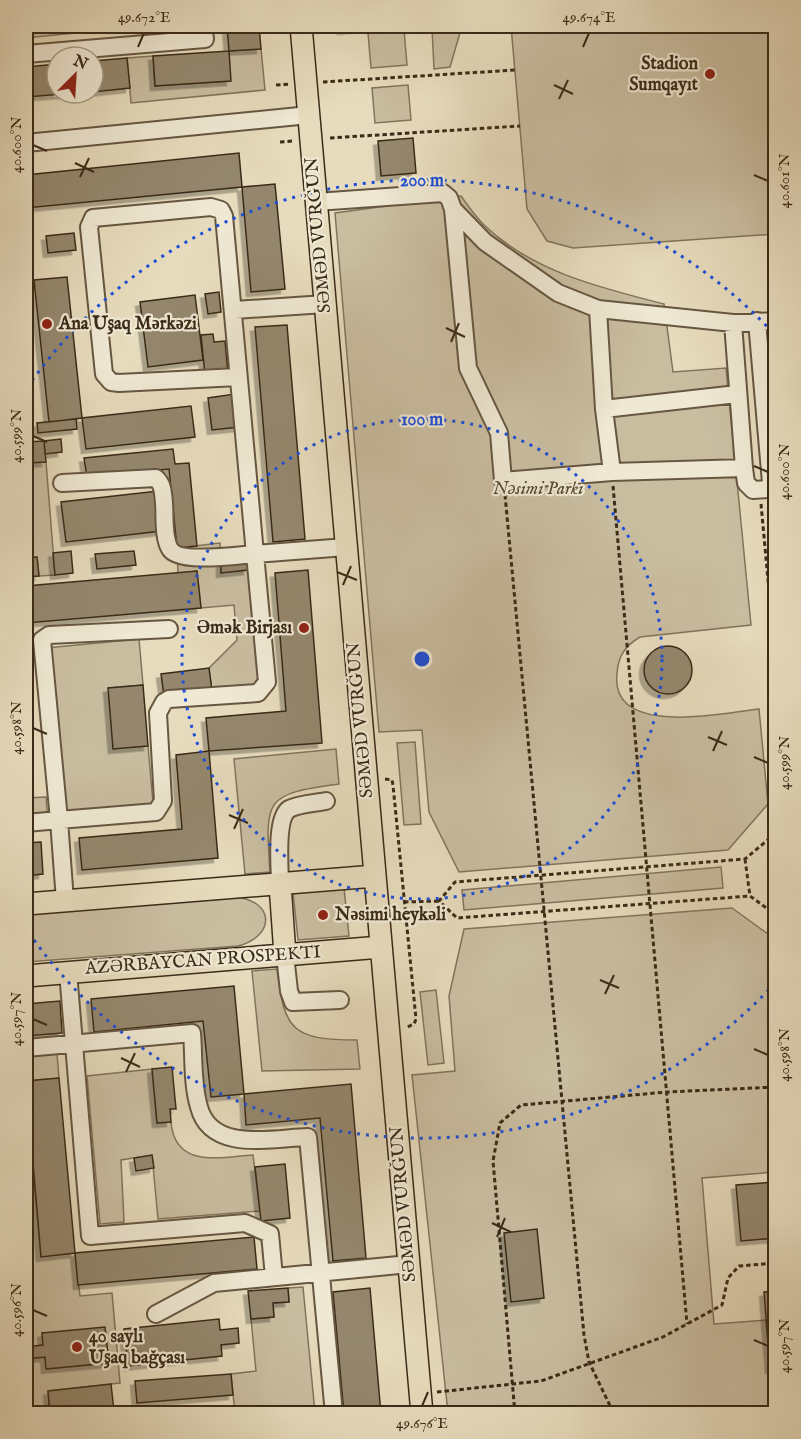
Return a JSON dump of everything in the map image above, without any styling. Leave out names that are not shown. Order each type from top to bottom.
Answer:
[{"type":"main road","name":"SƏMƏD VURĞUN","points":[[301,26],[421,1404]]},
{"type":"main road","points":[[26,904],[375,876]]},
{"type":"main road","points":[[280,884],[285,955]]},
{"type":"main road","name":"AZƏRBAYCAN PROSPEKTI","points":[[26,975],[381,948]]},
{"type":"street","points":[[26,54],[205,39],[204,26]]},
{"type":"street","points":[[26,143],[309,115]]},
{"type":"street","points":[[316,202],[437,192],[449,198],[453,210],[468,368],[499,433],[503,481],[612,472],[744,468]]},
{"type":"street","points":[[26,823],[156,812],[163,801],[158,713],[164,702],[169,699],[258,693],[265,688],[267,682],[238,377],[235,310],[224,216],[221,210],[211,207],[98,216],[90,223],[104,374],[107,379],[119,383],[238,377]]},
{"type":"street","points":[[453,210],[485,242],[558,293],[598,309],[733,323],[776,321]]},
{"type":"street","points":[[235,310],[325,304]]},
{"type":"street","points":[[598,309],[604,409],[612,472]]},
{"type":"street","points":[[733,323],[744,468],[747,487],[753,490],[770,486],[757,321]]},
{"type":"street","points":[[604,409],[737,394]]},
{"type":"street","points":[[62,483],[156,478],[162,487],[170,549],[175,554],[196,557],[346,547]]},
{"type":"street","points":[[65,901],[42,640],[49,635],[169,629]]},
{"type":"street","points":[[280,884],[280,837],[284,815],[289,809],[326,801]]},
{"type":"street","points":[[285,955],[292,1002],[340,1000]]},
{"type":"street","points":[[68,972],[90,1236],[245,1223],[270,1234],[274,1277]]},
{"type":"street","points":[[26,1048],[192,1033],[198,1106],[205,1123],[216,1133],[250,1139],[308,1137],[334,1413]]},
{"type":"street","points":[[156,1314],[214,1283],[409,1264]]},
{"type":"path","points":[[276,85],[514,70]]},
{"type":"path","points":[[280,142],[519,126]]},
{"type":"path","points":[[612,472],[652,903],[687,1324]]},
{"type":"path","points":[[503,481],[542,912],[564,1103],[584,1335],[590,1362],[614,1413]]},
{"type":"path","points":[[760,493],[776,666]]},
{"type":"path","points":[[367,782],[389,778],[392,780],[416,1019],[410,1027],[388,1030]]},
{"type":"path","points":[[439,901],[455,882],[746,859],[776,833]]},
{"type":"path","points":[[746,859],[750,896]]},
{"type":"path","points":[[404,902],[439,901],[457,918],[750,896],[776,915]]},
{"type":"path","points":[[515,1413],[493,1161],[500,1124],[521,1105],[668,1092],[776,1087]]},
{"type":"path","points":[[421,1404],[513,1384],[541,1381],[663,1337],[722,1305],[728,1278],[739,1266],[776,1263]]},
{"type":"green space","points":[[26,26],[94,26],[94,31],[26,38]]},
{"type":"green space","points":[[361,26],[408,26],[404,30],[407,65],[371,68],[368,33]]},
{"type":"green space","points":[[434,26],[462,26],[450,67],[434,69],[432,28]]},
{"type":"green space","points":[[511,26],[775,26],[775,234],[573,248],[547,241],[527,209]]},
{"type":"green space","points":[[261,49],[265,90],[131,103],[127,58],[153,56],[155,86],[230,81],[229,51]]},
{"type":"green space","points":[[408,85],[411,120],[375,123],[372,88]]},
{"type":"green space","name":"Nəsimi Parkı","points":[[461,196],[484,225],[524,255],[569,276],[616,292],[664,304],[673,372],[726,368],[751,625],[640,637],[623,652],[617,674],[620,694],[631,707],[649,714],[696,717],[759,709],[768,804],[728,850],[459,872],[429,812],[422,730],[379,732],[335,213]]},
{"type":"green space","points":[[46,462],[55,575],[39,576],[37,557],[26,558],[26,463]]},
{"type":"green space","points":[[220,543],[221,572],[248,570],[259,686],[212,691],[209,668],[237,640],[234,605],[201,608],[197,571],[178,573],[177,548]]},
{"type":"green space","points":[[139,639],[143,685],[109,688],[148,746],[154,814],[64,821],[46,648]]},
{"type":"green space","points":[[415,742],[421,824],[404,825],[397,743]]},
{"type":"green space","points":[[336,749],[339,784],[296,792],[283,797],[274,804],[268,829],[270,872],[245,874],[234,759]]},
{"type":"green space","points":[[46,797],[48,821],[26,823],[26,798]]},
{"type":"green space","points":[[721,867],[723,888],[464,910],[462,890]]},
{"type":"green space","points":[[344,888],[349,936],[298,940],[293,892]]},
{"type":"green space","points":[[234,897],[257,905],[263,911],[266,919],[259,935],[238,946],[26,962],[26,914]]},
{"type":"green space","points":[[732,908],[775,939],[775,1172],[702,1178],[714,1324],[766,1320],[770,1368],[775,1368],[775,1413],[448,1413],[412,1075],[455,1071],[449,996],[464,929]]},
{"type":"green space","points":[[277,969],[283,1006],[296,1028],[318,1038],[357,1040],[360,1069],[262,1071],[252,971]]},
{"type":"green space","points":[[436,990],[444,1063],[428,1065],[420,992]]},
{"type":"green space","points":[[57,1054],[59,1078],[26,1081],[26,1057]]},
{"type":"green space","points":[[152,1069],[157,1123],[171,1122],[174,1137],[190,1154],[214,1158],[253,1155],[260,1211],[158,1219],[152,1155],[121,1160],[124,1222],[100,1224],[87,1076]]},
{"type":"green space","points":[[26,1091],[41,1256],[75,1253],[80,1296],[112,1293],[120,1383],[48,1391],[50,1413],[26,1413],[26,1359],[45,1357],[47,1369],[109,1363],[42,1333],[43,1345],[26,1347]]},
{"type":"green space","points":[[303,1287],[315,1413],[235,1413],[231,1374],[256,1371],[251,1319],[274,1317],[273,1303],[289,1302],[288,1288]]},
{"type":"building","points":[[227,26],[259,26],[261,49],[229,51]]},
{"type":"building","points":[[342,26],[361,26],[361,28],[342,30]]},
{"type":"building","points":[[229,51],[231,81],[155,86],[153,56]]},
{"type":"building","points":[[127,58],[130,88],[105,91],[105,60]]},
{"type":"building","points":[[45,65],[45,95],[26,97],[26,67]]},
{"type":"building","points":[[413,138],[416,173],[381,176],[378,141]]},
{"type":"building","points":[[239,153],[242,187],[26,208],[26,175]]},
{"type":"building","points":[[275,184],[285,289],[251,292],[242,187]]},
{"type":"building","points":[[74,233],[76,250],[48,253],[46,236]]},
{"type":"building","points":[[67,277],[82,418],[49,422],[34,280]]},
{"type":"building","points":[[219,292],[221,312],[208,314],[205,294]]},
{"type":"building","points":[[195,295],[203,360],[148,367],[140,302]]},
{"type":"building","points":[[287,325],[305,539],[273,542],[255,327]]},
{"type":"building","points":[[213,334],[214,342],[225,341],[228,373],[205,375],[201,335]]},
{"type":"building","points":[[776,365],[776,418],[774,418],[769,366]]},
{"type":"building","points":[[235,394],[239,427],[212,430],[208,398]]},
{"type":"building","points":[[191,406],[195,437],[86,449],[82,418]]},
{"type":"building","points":[[76,419],[77,429],[38,433],[37,423]]},
{"type":"building","points":[[61,439],[62,452],[45,454],[44,441]]},
{"type":"building","points":[[44,441],[46,462],[26,463],[26,442]]},
{"type":"building","points":[[173,449],[175,464],[189,463],[197,546],[177,548],[169,469],[87,477],[84,458]]},
{"type":"building","points":[[158,491],[162,531],[66,542],[61,502]]},
{"type":"building","points":[[71,551],[73,573],[55,575],[53,553]]},
{"type":"building","points":[[134,551],[136,565],[97,569],[95,554]]},
{"type":"building","points":[[37,557],[39,576],[26,577],[26,558]]},
{"type":"building","points":[[247,558],[248,570],[221,573],[221,560]]},
{"type":"building","points":[[308,570],[322,743],[209,751],[206,718],[286,711],[275,573]]},
{"type":"building","points":[[197,571],[201,608],[26,623],[26,586]]},
{"type":"building","points":[[668,646],[685,653],[692,670],[685,687],[668,694],[651,687],[644,670],[651,653]]},
{"type":"building","points":[[209,668],[212,691],[164,696],[161,674]]},
{"type":"building","points":[[143,685],[148,746],[113,749],[108,688]]},
{"type":"building","points":[[209,751],[218,858],[82,870],[79,838],[182,829],[176,755]]},
{"type":"building","points":[[26,753],[29,792],[26,793]]},
{"type":"building","points":[[41,842],[43,874],[26,876],[26,843]]},
{"type":"building","points":[[234,986],[244,1094],[211,1097],[203,1021],[94,1032],[91,999]]},
{"type":"building","points":[[60,1001],[62,1033],[26,1036],[26,1004]]},
{"type":"building","points":[[172,1067],[176,1109],[170,1109],[171,1122],[157,1123],[152,1069]]},
{"type":"building","points":[[59,1078],[75,1253],[41,1257],[26,1081]]},
{"type":"building","points":[[351,1084],[366,1258],[333,1261],[320,1118],[246,1125],[244,1094]]},
{"type":"building","points":[[152,1155],[154,1168],[136,1171],[134,1158]]},
{"type":"building","points":[[285,1164],[290,1218],[261,1221],[255,1167]]},
{"type":"building","points":[[776,1182],[776,1238],[741,1241],[736,1185]]},
{"type":"building","points":[[537,1229],[544,1298],[511,1302],[504,1233]]},
{"type":"building","points":[[254,1237],[257,1269],[78,1285],[75,1253]]},
{"type":"building","points":[[288,1288],[289,1302],[273,1303],[274,1317],[251,1319],[248,1291]]},
{"type":"building","points":[[370,1288],[381,1414],[344,1414],[333,1292]]},
{"type":"building","points":[[776,1291],[776,1368],[770,1369],[764,1292]]},
{"type":"building","points":[[219,1319],[220,1330],[238,1328],[239,1343],[221,1345],[222,1356],[128,1366],[124,1329]]},
{"type":"building","points":[[105,1327],[109,1363],[46,1369],[45,1357],[26,1359],[26,1347],[43,1345],[42,1333]]},
{"type":"building","points":[[231,1374],[233,1395],[137,1403],[135,1381]]},
{"type":"building","points":[[111,1384],[114,1411],[50,1414],[48,1391]]},
{"type":"place","name":"Stadion Sumqayıt","points":[[710,74]]},
{"type":"place","name":"Ana Uşaq Mərkəzi","points":[[47,324]]},
{"type":"place","name":"Əmək Birjası","points":[[304,628]]},
{"type":"place","name":"Nəsimi heykəli","points":[[323,915]]},
{"type":"place","name":"40 saylı Uşaq bağçası","points":[[77,1347]]}]
